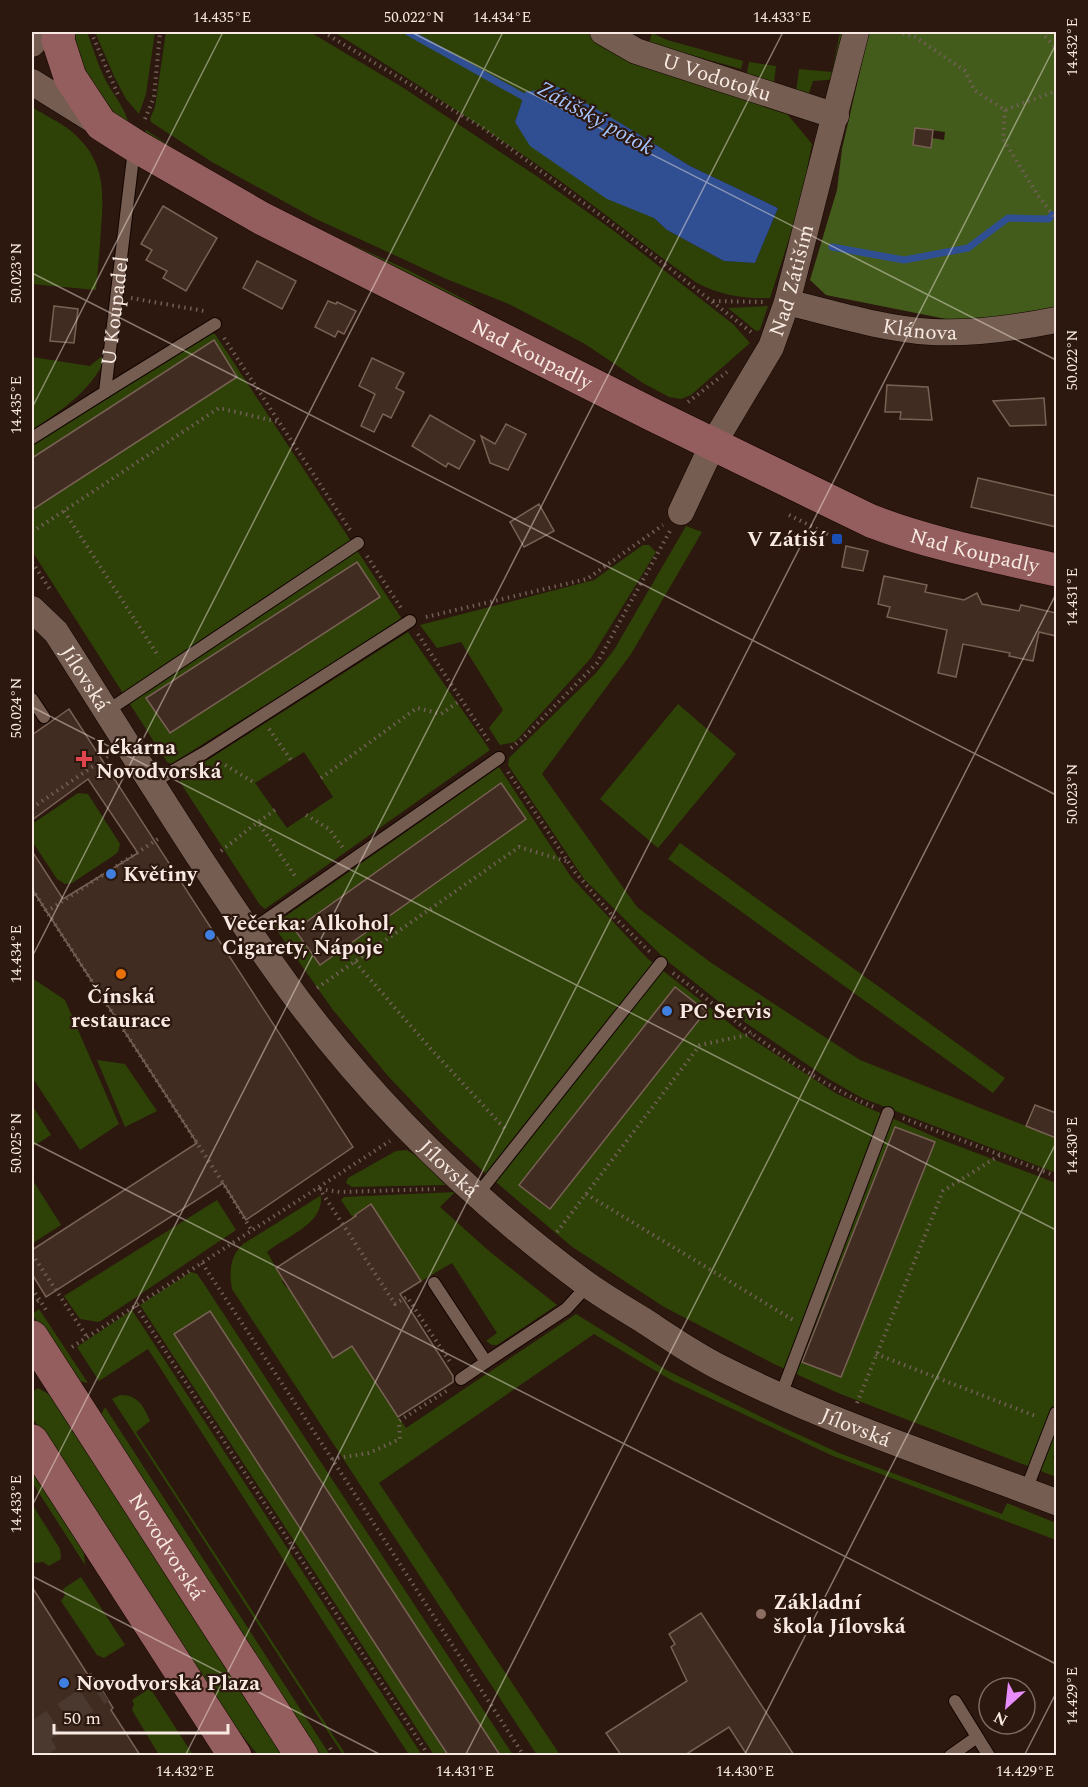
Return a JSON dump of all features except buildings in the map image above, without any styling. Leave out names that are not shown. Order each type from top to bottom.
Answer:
[{"type":"street","points":[[32,44],[43,32]]},
{"type":"street","points":[[59,32],[58,40],[70,77],[110,112]]},
{"type":"street","name":"U Vodotoku","points":[[603,32],[636,51],[836,116]]},
{"type":"street","name":"Nad Zátiším","points":[[681,512],[713,444],[771,347],[787,302],[856,32]]},
{"type":"street","name":"Nad Koupadly","points":[[32,82],[110,112],[261,218],[860,516],[904,534],[1056,570]]},
{"type":"street","name":"Klánova","points":[[787,302],[871,323],[932,332],[996,331],[1056,320]]},
{"type":"street","name":"Jílovská","points":[[32,609],[56,632],[203,865],[298,1001],[408,1129],[543,1251],[588,1285],[723,1369],[848,1424],[1056,1502]]},
{"type":"street","name":"Novodvorská","points":[[46,1345],[302,1755]]},
{"type":"street","points":[[32,1441],[235,1755]]},
{"type":"lane","name":"U Koupadel","points":[[32,438],[105,392],[135,130]]},
{"type":"lane","points":[[105,392],[215,324]]},
{"type":"lane","points":[[107,711],[358,543]]},
{"type":"lane","points":[[152,783],[204,753],[410,621]]},
{"type":"lane","points":[[32,699],[44,717]]},
{"type":"lane","points":[[250,932],[499,758]]},
{"type":"lane","points":[[478,1194],[661,963]]},
{"type":"lane","points":[[781,1395],[888,1113]]},
{"type":"lane","points":[[434,1283],[486,1362]]},
{"type":"lane","points":[[461,1379],[566,1309],[588,1285]]},
{"type":"lane","points":[[1026,1490],[1055,1418]]},
{"type":"lane","points":[[955,1701],[989,1755]]},
{"type":"lane","points":[[950,1755],[977,1737]]},
{"type":"path","points":[[91,32],[110,112]]},
{"type":"path","points":[[135,130],[143,123],[154,97],[160,32]]},
{"type":"path","points":[[323,32],[483,128],[771,347]]},
{"type":"path","points":[[897,32],[914,36],[965,71],[975,91],[1005,110]]},
{"type":"path","points":[[1041,32],[1056,48]]},
{"type":"path","points":[[1005,110],[1056,91]]},
{"type":"path","points":[[1005,110],[1003,139],[1037,194],[1056,219]]},
{"type":"path","points":[[116,295],[207,312]]},
{"type":"path","points":[[711,300],[787,302]]},
{"type":"path","points":[[680,404],[689,402],[728,371]]},
{"type":"path","points":[[32,532],[219,408],[279,422]]},
{"type":"path","points":[[64,511],[167,670]]},
{"type":"path","points":[[410,621],[587,579],[681,512]]},
{"type":"path","points":[[681,512],[597,663],[521,740],[499,758],[567,861],[611,914],[661,963],[753,1034],[822,1080],[858,1100],[1056,1176]]},
{"type":"path","points":[[321,778],[417,708],[441,714],[461,700]]},
{"type":"path","points":[[260,717],[291,760]]},
{"type":"path","points":[[32,808],[127,743]]},
{"type":"path","points":[[204,753],[255,783]]},
{"type":"path","points":[[203,865],[275,810]]},
{"type":"path","points":[[306,815],[329,829],[352,861]]},
{"type":"path","points":[[258,822],[306,892]]},
{"type":"path","points":[[46,912],[178,826]]},
{"type":"path","points":[[298,1001],[519,847],[567,861]]},
{"type":"path","points":[[32,889],[224,1183],[252,1231]]},
{"type":"path","points":[[356,962],[430,1048],[518,1143]]},
{"type":"path","points":[[543,1251],[700,1044],[753,1034]]},
{"type":"path","points":[[32,1288],[39,1300],[46,1345],[87,1337],[408,1129]]},
{"type":"path","points":[[848,1424],[943,1191],[1000,1155]]},
{"type":"path","points":[[319,1188],[340,1192],[450,1189],[478,1194]]},
{"type":"path","points":[[319,1188],[395,1304],[407,1297],[461,1379],[459,1383],[399,1420],[400,1439],[369,1453],[332,1459]]},
{"type":"path","points":[[586,1194],[806,1329]]},
{"type":"path","points":[[32,1254],[87,1337]]},
{"type":"path","points":[[202,1263],[524,1755]]},
{"type":"path","points":[[32,1305],[39,1300]]},
{"type":"path","points":[[136,1306],[429,1755]]},
{"type":"path","points":[[876,1354],[1055,1418]]},
{"type":"green space","points":[[73,32],[87,32],[103,75],[123,109],[129,127],[109,107],[93,84],[76,46]]},
{"type":"green space","points":[[95,32],[155,32],[146,94],[139,114],[126,99]]},
{"type":"green space","points":[[166,32],[310,32],[402,87],[538,177],[614,231],[734,325],[750,343],[691,395],[681,399],[669,397],[643,383],[585,344],[511,305],[444,278],[314,218],[212,162],[151,122]]},
{"type":"green space","points":[[334,32],[585,32],[623,54],[783,109],[812,144],[800,205],[770,298],[732,295],[714,291],[697,283],[532,161],[434,95]],"holes":[[[525,92],[622,124],[690,166],[778,208],[755,263],[724,261],[667,230],[654,218],[515,122]]]},
{"type":"green space","points":[[840,32],[844,32],[833,77],[828,80],[813,81],[807,99],[796,93],[799,69],[832,72]]},
{"type":"green space","points":[[869,32],[1056,32],[1056,309],[971,324],[826,295],[810,280],[837,190],[842,149]],"holes":[[[915,128],[945,132],[944,140],[932,138],[931,148],[913,145]]]},
{"type":"green space","points":[[652,33],[667,40],[743,61],[741,69],[649,43]]},
{"type":"green space","points":[[749,62],[776,66],[774,82],[770,85],[746,77]]},
{"type":"green space","points":[[32,107],[71,131],[82,142],[96,164],[102,188],[102,201],[96,290],[32,284]]},
{"type":"green space","points":[[146,130],[184,155],[300,221],[406,269],[477,306],[454,298],[320,233],[144,136]]},
{"type":"green space","points":[[768,306],[760,330],[756,331],[728,308]]},
{"type":"green space","points":[[207,333],[215,334],[402,619],[171,764],[167,762],[32,551],[32,510],[237,376],[213,341],[32,458],[32,445]],"holes":[[[357,562],[380,597],[169,733],[147,698]]]},
{"type":"green space","points":[[108,351],[96,376],[87,387],[55,415],[32,430],[32,357],[90,366]]},
{"type":"green space","points":[[686,526],[702,532],[631,654],[542,774],[637,907],[710,962],[860,1060],[1056,1138],[1056,1173],[862,1098],[827,1078],[746,1023],[666,960],[584,879],[508,765],[509,758],[596,673],[614,650]]},
{"type":"green space","points":[[643,545],[649,545],[656,552],[591,658],[515,742],[500,745],[489,728],[503,710],[461,642],[437,648],[420,625],[594,580]]},
{"type":"green space","points":[[408,632],[490,750],[265,909],[260,905],[180,782],[181,777]],"holes":[[[304,752],[333,797],[287,828],[255,783]]]},
{"type":"green space","points":[[678,704],[736,754],[658,848],[600,799]]},
{"type":"green space","points":[[499,767],[571,877],[647,958],[738,1030],[837,1094],[937,1138],[1056,1183],[1056,1447],[1053,1458],[1056,1459],[1056,1477],[838,1393],[774,1364],[664,1307],[571,1246],[442,1133],[388,1076],[333,1010],[273,925]],"holes":[[[501,784],[526,819],[320,965],[295,929]],[[675,987],[706,1011],[549,1209],[520,1185]],[[895,1127],[935,1143],[841,1377],[801,1361]]]},
{"type":"green space","points":[[78,793],[88,794],[120,844],[118,852],[113,856],[72,883],[65,884],[57,879],[32,841],[32,824]]},
{"type":"green space","points":[[680,843],[1005,1078],[993,1093],[668,859]]},
{"type":"green space","points":[[32,978],[65,1000],[119,1124],[80,1150],[32,1077]]},
{"type":"green space","points":[[97,1060],[125,1064],[157,1111],[125,1127]]},
{"type":"green space","points":[[32,1105],[51,1135],[32,1147]]},
{"type":"green space","points":[[407,1150],[419,1158],[446,1185],[352,1187],[346,1183],[348,1178],[396,1151]]},
{"type":"green space","points":[[32,1179],[61,1225],[33,1243],[32,1240]]},
{"type":"green space","points":[[455,1192],[440,1207],[489,1251],[557,1305],[497,1345],[486,1341],[497,1333],[452,1263],[403,1292],[341,1200],[344,1197]]},
{"type":"green space","points":[[320,1196],[320,1207],[310,1223],[267,1252],[285,1286],[352,1346],[406,1428],[576,1314],[668,1371],[839,1453],[1002,1514],[1007,1503],[1056,1523],[1056,1540],[833,1456],[671,1380],[594,1334],[379,1483],[560,1755],[537,1755],[232,1289],[231,1265],[235,1254],[243,1244]]},
{"type":"green space","points":[[217,1200],[236,1230],[99,1322],[80,1319],[64,1296]]},
{"type":"green space","points":[[191,1272],[197,1274],[202,1281],[513,1755],[500,1755],[210,1311],[174,1334],[448,1755],[434,1755],[140,1305]]},
{"type":"green space","points":[[39,1309],[88,1383],[74,1376],[32,1314]]},
{"type":"green space","points":[[132,1310],[422,1755],[409,1755],[148,1349],[99,1381],[77,1347]]},
{"type":"green space","points":[[38,1388],[52,1396],[287,1755],[258,1755],[218,1706],[32,1417],[32,1392]]},
{"type":"green space","points":[[120,1395],[135,1399],[145,1410],[150,1421],[136,1432],[346,1755],[343,1755],[112,1399]]},
{"type":"green space","points":[[105,1407],[330,1755],[317,1755],[101,1415]]},
{"type":"green space","points":[[32,1465],[80,1543],[85,1565],[32,1482]]},
{"type":"green space","points":[[32,1504],[60,1549],[61,1559],[49,1566],[43,1562],[35,1563],[32,1557]]},
{"type":"green space","points":[[81,1577],[125,1645],[104,1658],[97,1655],[61,1601],[65,1595],[63,1589]]},
{"type":"green space","points":[[150,1688],[193,1755],[159,1755],[132,1710],[134,1704],[132,1700]]},
{"type":"water","points":[[558,87],[690,166],[778,208],[755,263],[724,261],[667,230],[654,218],[607,199],[530,146],[515,122],[525,92]]},
{"type":"waterway","name":"Zátišský potok","points":[[408,32],[531,101]]},
{"type":"waterway","name":"Zátišský potok","points":[[832,247],[904,260],[968,248],[1008,218],[1049,219],[1052,215]]},
{"type":"tunnel","points":[[32,1736],[102,1690]]},
{"type":"tunnel","points":[[32,1733],[46,1756]]},
{"type":"place","name":"V Zátiší","points":[[837,539]]},
{"type":"place","name":"Lékárna Novodvorská","points":[[84,759]]},
{"type":"place","name":"Květiny","points":[[111,874]]},
{"type":"place","name":"Večerka: Alkohol, Cigarety, Nápoje","points":[[210,935]]},
{"type":"place","name":"Čínská restaurace","points":[[121,974]]},
{"type":"place","name":"PC Servis","points":[[667,1011]]},
{"type":"place","name":"Základní škola Jílovská","points":[[761,1614]]},
{"type":"place","name":"Novodvorská Plaza","points":[[64,1683]]}]
